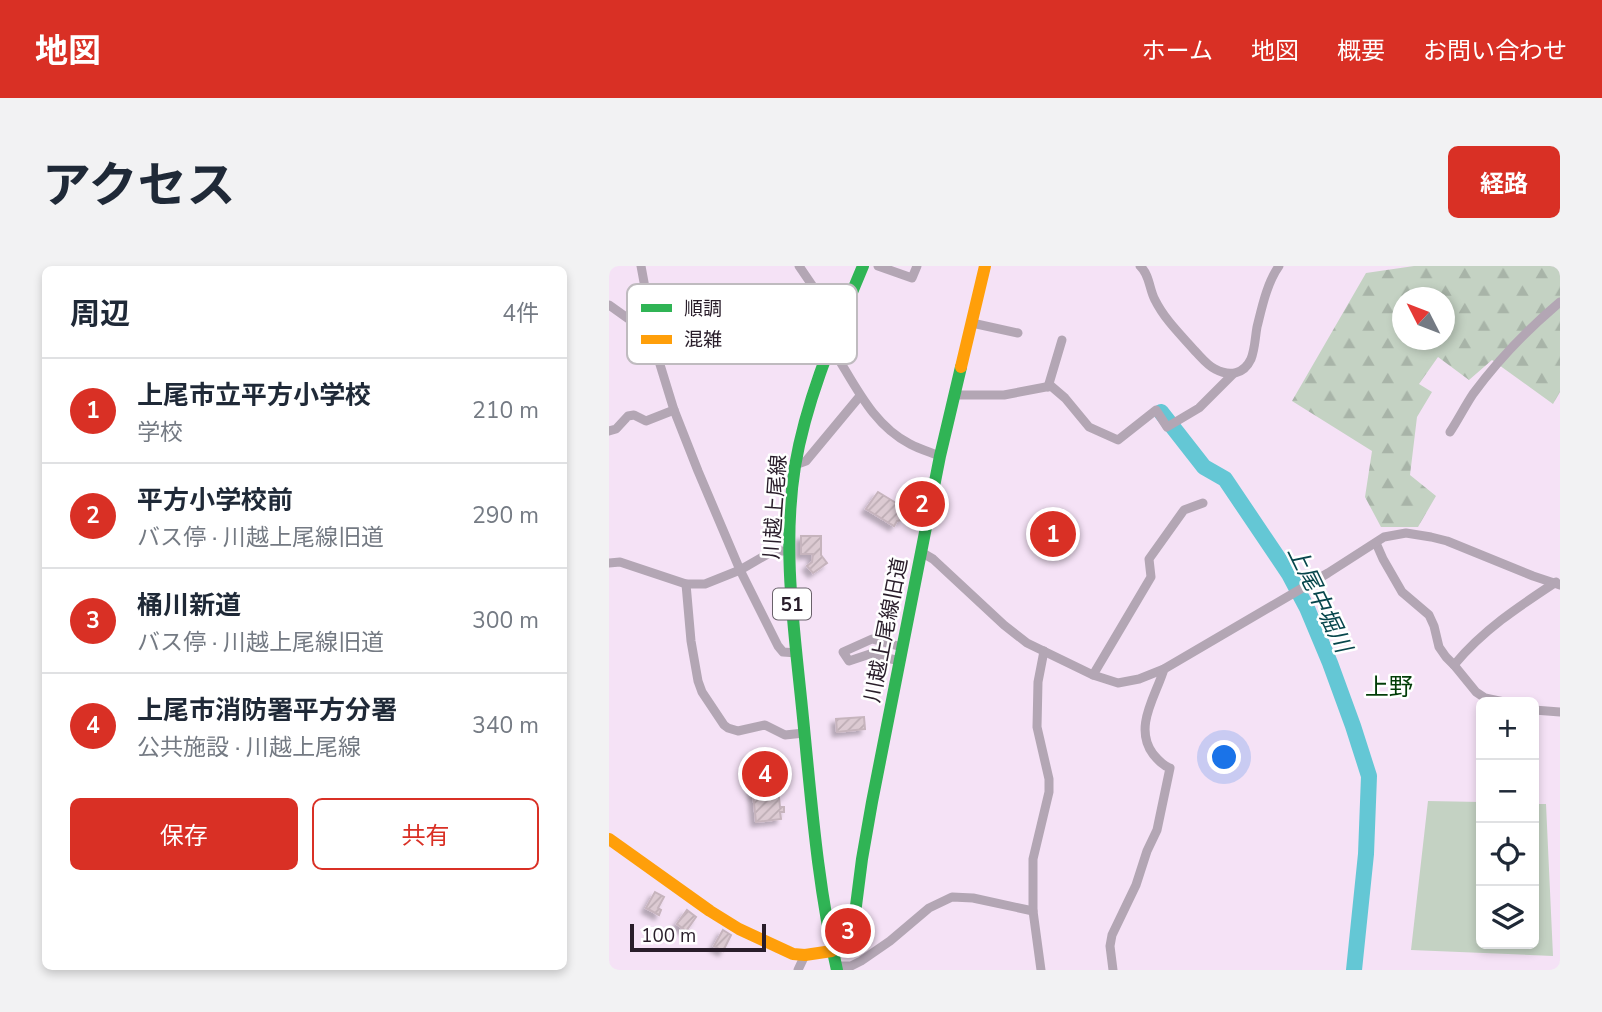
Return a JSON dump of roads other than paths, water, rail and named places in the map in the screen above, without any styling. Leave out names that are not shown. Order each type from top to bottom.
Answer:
[{"type":"main road","name":"川越上尾線","points":[[856,284],[863,266]]},
{"type":"main road","name":"川越上尾線旧道","points":[[832,951],[847,946],[852,937],[866,836],[902,647],[940,456],[972,323],[982,267]]},
{"type":"main road","name":"川越上尾線","points":[[824,364],[809,403],[795,465],[788,551],[817,860],[836,968]]},
{"type":"main road","points":[[609,839],[739,929],[785,951],[805,955],[832,951]]},
{"type":"street","points":[[642,266],[645,284]]},
{"type":"street","points":[[799,266],[811,284]]},
{"type":"street","points":[[878,266],[912,278],[917,266]]},
{"type":"street","points":[[1140,266],[1144,270],[1154,299],[1179,334],[1215,370],[1233,373],[1242,371],[1252,356],[1267,291],[1279,266]]},
{"type":"street","points":[[1450,432],[1474,394],[1514,345],[1560,302]]},
{"type":"street","points":[[609,305],[627,318]]},
{"type":"street","points":[[972,323],[1018,333]]},
{"type":"street","points":[[1048,387],[1062,340]]},
{"type":"street","points":[[660,364],[674,410],[740,570],[778,646],[783,652],[797,653]]},
{"type":"street","points":[[841,364],[860,396],[881,423],[910,444],[940,456]]},
{"type":"street","points":[[955,395],[1004,395],[1051,386],[1065,398],[1089,427],[1118,440],[1156,410],[1167,426],[1199,408],[1233,373]]},
{"type":"street","points":[[795,465],[806,461],[860,396]]},
{"type":"street","points":[[609,431],[616,429],[631,415],[646,421],[674,410]]},
{"type":"street","points":[[1093,675],[1151,577],[1149,559],[1184,510],[1203,503]]},
{"type":"street","points":[[921,552],[933,559],[1027,643],[1118,684],[1164,669],[1384,537],[1406,533],[1447,541],[1533,576],[1558,583]]},
{"type":"street","points":[[1376,543],[1402,592],[1429,615],[1439,647],[1476,692],[1484,697]]},
{"type":"street","points":[[609,563],[620,562],[686,584],[705,584],[740,570],[773,551],[788,551]]},
{"type":"street","points":[[1454,664],[1500,619],[1558,583]]},
{"type":"street","points":[[686,584],[698,681],[702,692],[728,728],[738,731],[765,725],[785,735],[804,733]]},
{"type":"street","points":[[900,661],[870,654],[849,661],[843,652],[872,639],[902,647]]},
{"type":"street","points":[[1041,970],[1033,911],[1033,859],[1049,792],[1049,779],[1037,727],[1038,682],[1044,652]]},
{"type":"street","points":[[1113,970],[1110,946],[1112,935],[1136,885],[1147,850],[1157,830],[1170,768],[1164,766],[1146,742],[1144,726],[1164,669]]},
{"type":"street","points":[[1539,710],[1560,712]]},
{"type":"street","points":[[836,968],[851,966],[861,961],[929,908],[952,897],[973,898],[1033,911]]},
{"type":"street","points":[[798,970],[805,955]]},
{"type":"waterway","name":"上尾中堀川","points":[[1161,412],[1204,467],[1225,479],[1289,574],[1307,608],[1353,726],[1369,776],[1366,854],[1354,970]]},
{"type":"place","name":"平方小学校前","points":[[922,504]]},
{"type":"place","name":"上尾市立平方小学校","points":[[1053,534]]},
{"type":"place","name":"上尾市消防署平方分署","points":[[765,774]]},
{"type":"place","name":"桶川新道","points":[[848,931]]},
{"type":"district","name":"上野","points":[[1389,687]]}]
